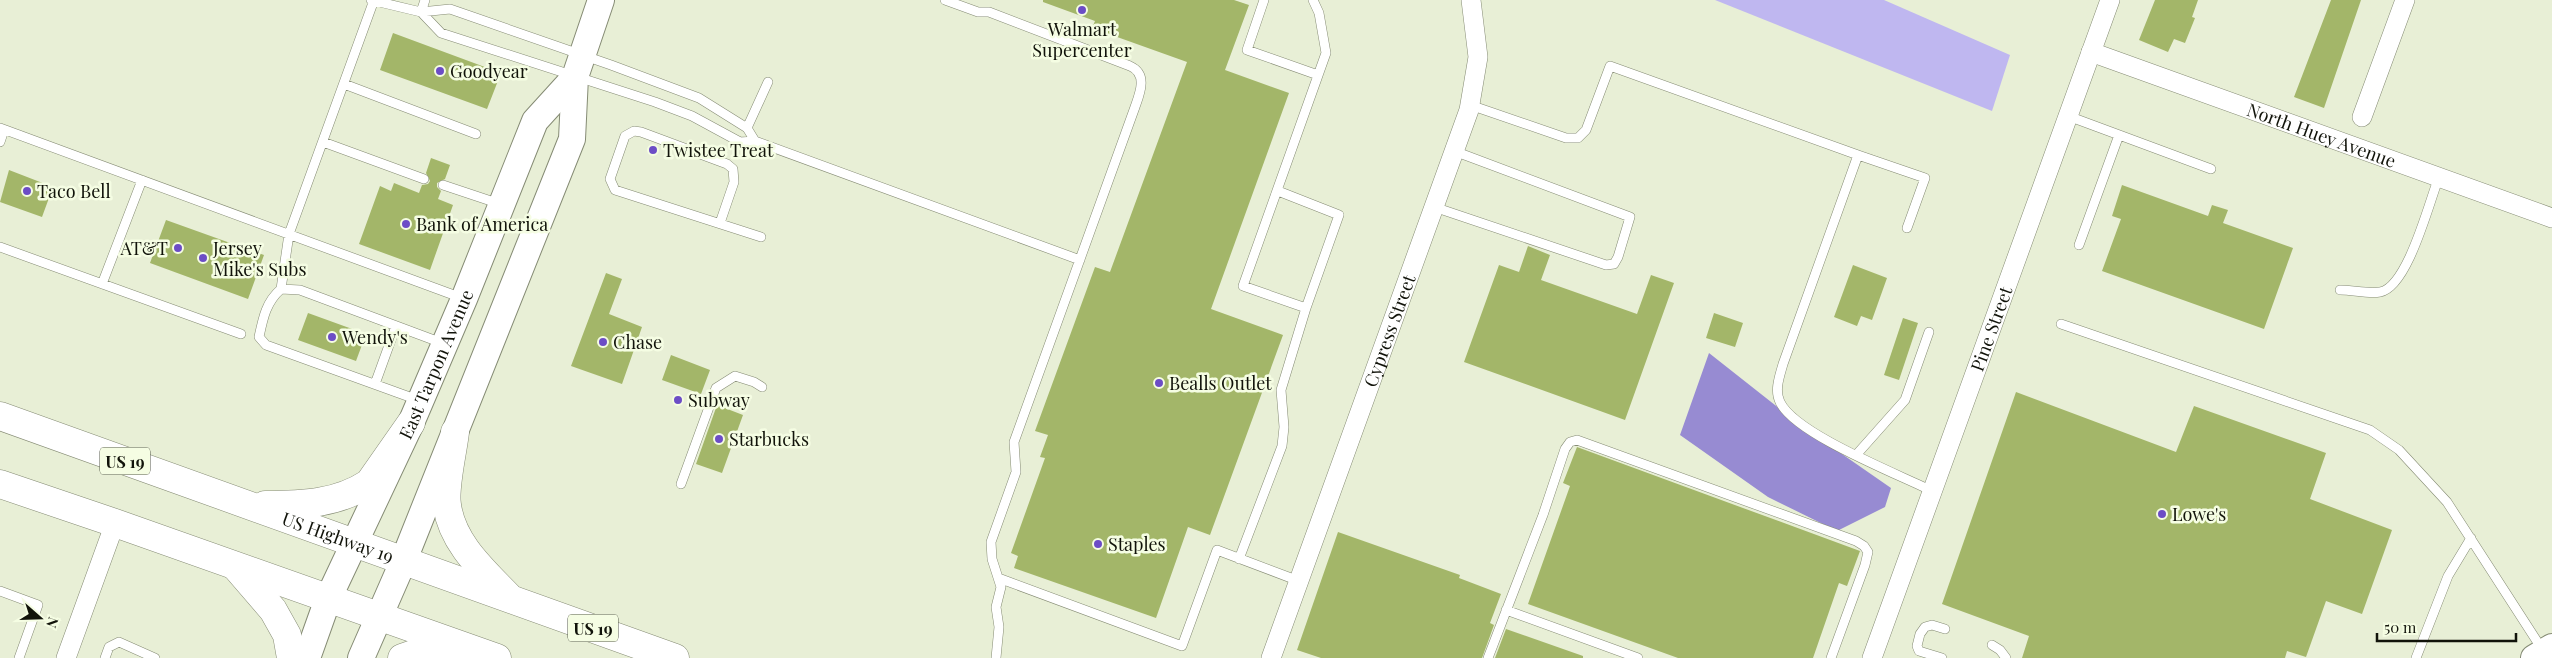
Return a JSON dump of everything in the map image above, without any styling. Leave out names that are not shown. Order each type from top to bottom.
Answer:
[{"type":"highway","points":[[250,506],[322,503],[360,489],[369,483],[415,412]]},
{"type":"highway","name":"US Highway 19","points":[[0,416],[355,545],[675,658]]},
{"type":"highway","points":[[455,432],[446,504],[453,529],[470,556],[511,599]]},
{"type":"highway","points":[[0,484],[115,523],[378,618],[497,658]]},
{"type":"highway","points":[[235,566],[273,610],[287,635],[291,658]]},
{"type":"highway","points":[[402,658],[426,650],[470,649]]},
{"type":"main road","name":"East Tarpon Avenue","points":[[361,658],[403,562],[572,139],[579,66],[601,0]]},
{"type":"main road","name":"East Tarpon Avenue","points":[[307,658],[328,599],[355,545],[445,344],[535,121],[579,66]]},
{"type":"street","name":"Cypress Street","points":[[1271,658],[1470,105],[1478,57],[1471,0]]},
{"type":"street","name":"Pine Street","points":[[1872,658],[2110,0]]},
{"type":"street","points":[[2362,117],[2405,0]]},
{"type":"street","name":"North Huey Avenue","points":[[2091,52],[2552,218]]},
{"type":"street","points":[[66,658],[115,523]]},
{"type":"lane","points":[[415,412],[375,384],[266,345],[259,337],[264,314],[272,297],[281,289],[289,234],[373,0],[421,12],[450,9],[692,116],[740,142],[755,141],[1080,260]]},
{"type":"lane","points":[[421,12],[425,0]]},
{"type":"lane","points":[[945,0],[972,10],[990,12],[1137,69],[1141,78],[1141,89],[1014,442],[1016,472],[991,542],[992,559],[1002,587],[996,607],[999,628],[996,658]]},
{"type":"lane","points":[[1264,0],[1247,50],[1318,75]]},
{"type":"lane","points":[[1306,308],[1242,286],[1278,192],[1326,53],[1319,13],[1313,0]]},
{"type":"lane","points":[[421,12],[441,33],[579,66],[699,98],[747,128],[755,141]]},
{"type":"lane","points":[[1470,105],[1566,138],[1578,138],[1586,130],[1610,66],[1925,178],[1907,228]]},
{"type":"lane","points":[[747,128],[768,82]]},
{"type":"lane","points":[[344,84],[476,134]]},
{"type":"lane","points":[[2068,116],[2211,169]]},
{"type":"lane","points":[[0,142],[2,129],[464,299]]},
{"type":"lane","points":[[720,223],[734,182],[734,169],[727,164],[641,132],[634,131],[625,136],[610,179],[615,190],[761,237]]},
{"type":"lane","points":[[2079,245],[2119,135]]},
{"type":"lane","points":[[323,142],[424,179]]},
{"type":"lane","points":[[1434,208],[1475,220],[1606,265],[1614,264],[1618,256],[1630,218],[1454,151]]},
{"type":"lane","points":[[1858,154],[1783,364],[1777,387],[1779,401],[1791,416],[1806,428],[1932,491]]},
{"type":"lane","points":[[2340,290],[2380,292],[2394,284],[2404,270],[2439,176]]},
{"type":"lane","points":[[102,284],[142,180]]},
{"type":"lane","points":[[443,185],[502,205]]},
{"type":"lane","points":[[1239,559],[1282,446],[1284,427],[1281,390],[1306,308],[1339,215],[1278,192]]},
{"type":"lane","points":[[0,247],[241,334]]},
{"type":"lane","points":[[281,289],[300,290],[445,344]]},
{"type":"lane","points":[[2060,324],[2370,430],[2399,450],[2441,495],[2471,538],[2543,652]]},
{"type":"lane","points":[[375,384],[396,326]]},
{"type":"lane","points":[[1857,454],[1905,400],[1929,332]]},
{"type":"lane","points":[[681,484],[716,388],[735,376],[754,382],[762,387]]},
{"type":"lane","points":[[1488,658],[1543,515],[1565,449],[1570,442],[1578,440],[1847,537],[1864,546],[1868,552],[1865,565],[1832,658]]},
{"type":"lane","points":[[2416,658],[2448,576],[2471,538]]},
{"type":"lane","points":[[1000,579],[1182,646],[1217,550],[1299,581]]},
{"type":"lane","points":[[0,591],[38,605],[19,658]]},
{"type":"lane","points":[[1506,610],[1638,658]]},
{"type":"lane","points":[[1942,658],[1919,651],[1916,646],[1925,627],[1932,624],[1945,629]]},
{"type":"lane","points":[[105,658],[110,647],[119,642],[155,658]]},
{"type":"lane","points":[[1992,645],[2000,650],[2006,658]]},
{"type":"shaded area","points":[[1715,0],[1884,0],[2010,55],[1992,111]]},
{"type":"shaded area","points":[[1709,353],[1803,427],[1891,488],[1885,507],[1837,531],[1768,497],[1680,435]]},
{"type":"building","points":[[1043,0],[1234,0],[1249,5],[1225,70],[1289,93],[1211,309],[1283,335],[1210,535],[1188,527],[1156,618],[1014,568],[1018,556],[1011,553],[1045,458],[1040,457],[1048,435],[1035,431],[1095,267],[1110,272],[1187,62],[1092,28],[1095,21],[1043,2]]},
{"type":"building","points":[[2155,0],[2198,0],[2192,17],[2195,18],[2185,43],[2174,39],[2168,52],[2139,40]]},
{"type":"building","points":[[2331,0],[2361,0],[2324,108],[2294,97]]},
{"type":"building","name":"Goodyear","points":[[393,33],[501,73],[487,109],[380,70]]},
{"type":"building","name":"Bank of America","points":[[431,158],[450,165],[445,179],[437,183],[437,187],[441,191],[438,199],[453,205],[430,270],[359,244],[380,186],[391,191],[394,183],[419,193],[422,185],[428,184],[430,181],[426,173]]},
{"type":"building","name":"Taco Bell","points":[[9,170],[53,187],[42,217],[0,202]]},
{"type":"building","points":[[2122,185],[2208,216],[2212,205],[2228,210],[2223,223],[2293,248],[2264,329],[2102,271],[2121,219],[2112,216]]},
{"type":"building","points":[[166,220],[264,255],[248,299],[150,263]]},
{"type":"building","points":[[1528,246],[1550,255],[1541,280],[1637,314],[1651,275],[1674,283],[1625,420],[1464,362],[1499,265],[1519,272]]},
{"type":"building","points":[[1853,265],[1887,278],[1872,320],[1861,316],[1857,326],[1834,317]]},
{"type":"building","points":[[606,273],[622,279],[609,314],[642,327],[622,384],[571,366]]},
{"type":"building","name":"Wendy's","points":[[308,313],[366,334],[356,361],[298,340]]},
{"type":"building","points":[[1714,313],[1743,323],[1735,347],[1706,338]]},
{"type":"building","points":[[1903,318],[1918,323],[1899,380],[1884,375]]},
{"type":"building","points":[[671,355],[710,370],[701,394],[662,380]]},
{"type":"building","name":"Lowe's","points":[[2016,392],[2176,452],[2194,406],[2326,453],[2310,499],[2392,530],[2362,614],[2326,601],[2306,657],[2287,651],[2285,658],[2022,658],[2029,636],[1942,604]]},
{"type":"building","name":"Starbucks","points":[[717,405],[743,415],[722,473],[696,464]]},
{"type":"building","points":[[1577,447],[1860,551],[1847,586],[1839,583],[1813,658],[1678,658],[1528,604],[1570,486],[1563,483]]},
{"type":"building","points":[[1338,532],[1460,575],[1459,578],[1501,594],[1490,623],[1494,625],[1482,658],[1321,658],[1297,650]]},
{"type":"building","points":[[1506,629],[1583,656],[1583,658],[1495,658]]},
{"type":"place","name":"Walmart Supercenter","points":[[1082,10]]},
{"type":"place","name":"Goodyear","points":[[440,71]]},
{"type":"place","name":"Twistee Treat","points":[[653,150]]},
{"type":"place","name":"Taco Bell","points":[[27,191]]},
{"type":"place","name":"Bank of America","points":[[406,224]]},
{"type":"place","name":"AT&T","points":[[178,248]]},
{"type":"place","name":"Jersey Mike's Subs","points":[[203,258]]},
{"type":"place","name":"Wendy's","points":[[332,337]]},
{"type":"place","name":"Chase","points":[[603,342]]},
{"type":"place","name":"Bealls Outlet","points":[[1159,383]]},
{"type":"place","name":"Subway","points":[[678,400]]},
{"type":"place","name":"Starbucks","points":[[719,439]]},
{"type":"place","name":"Lowe's","points":[[2162,514]]},
{"type":"place","name":"Staples","points":[[1098,544]]}]
